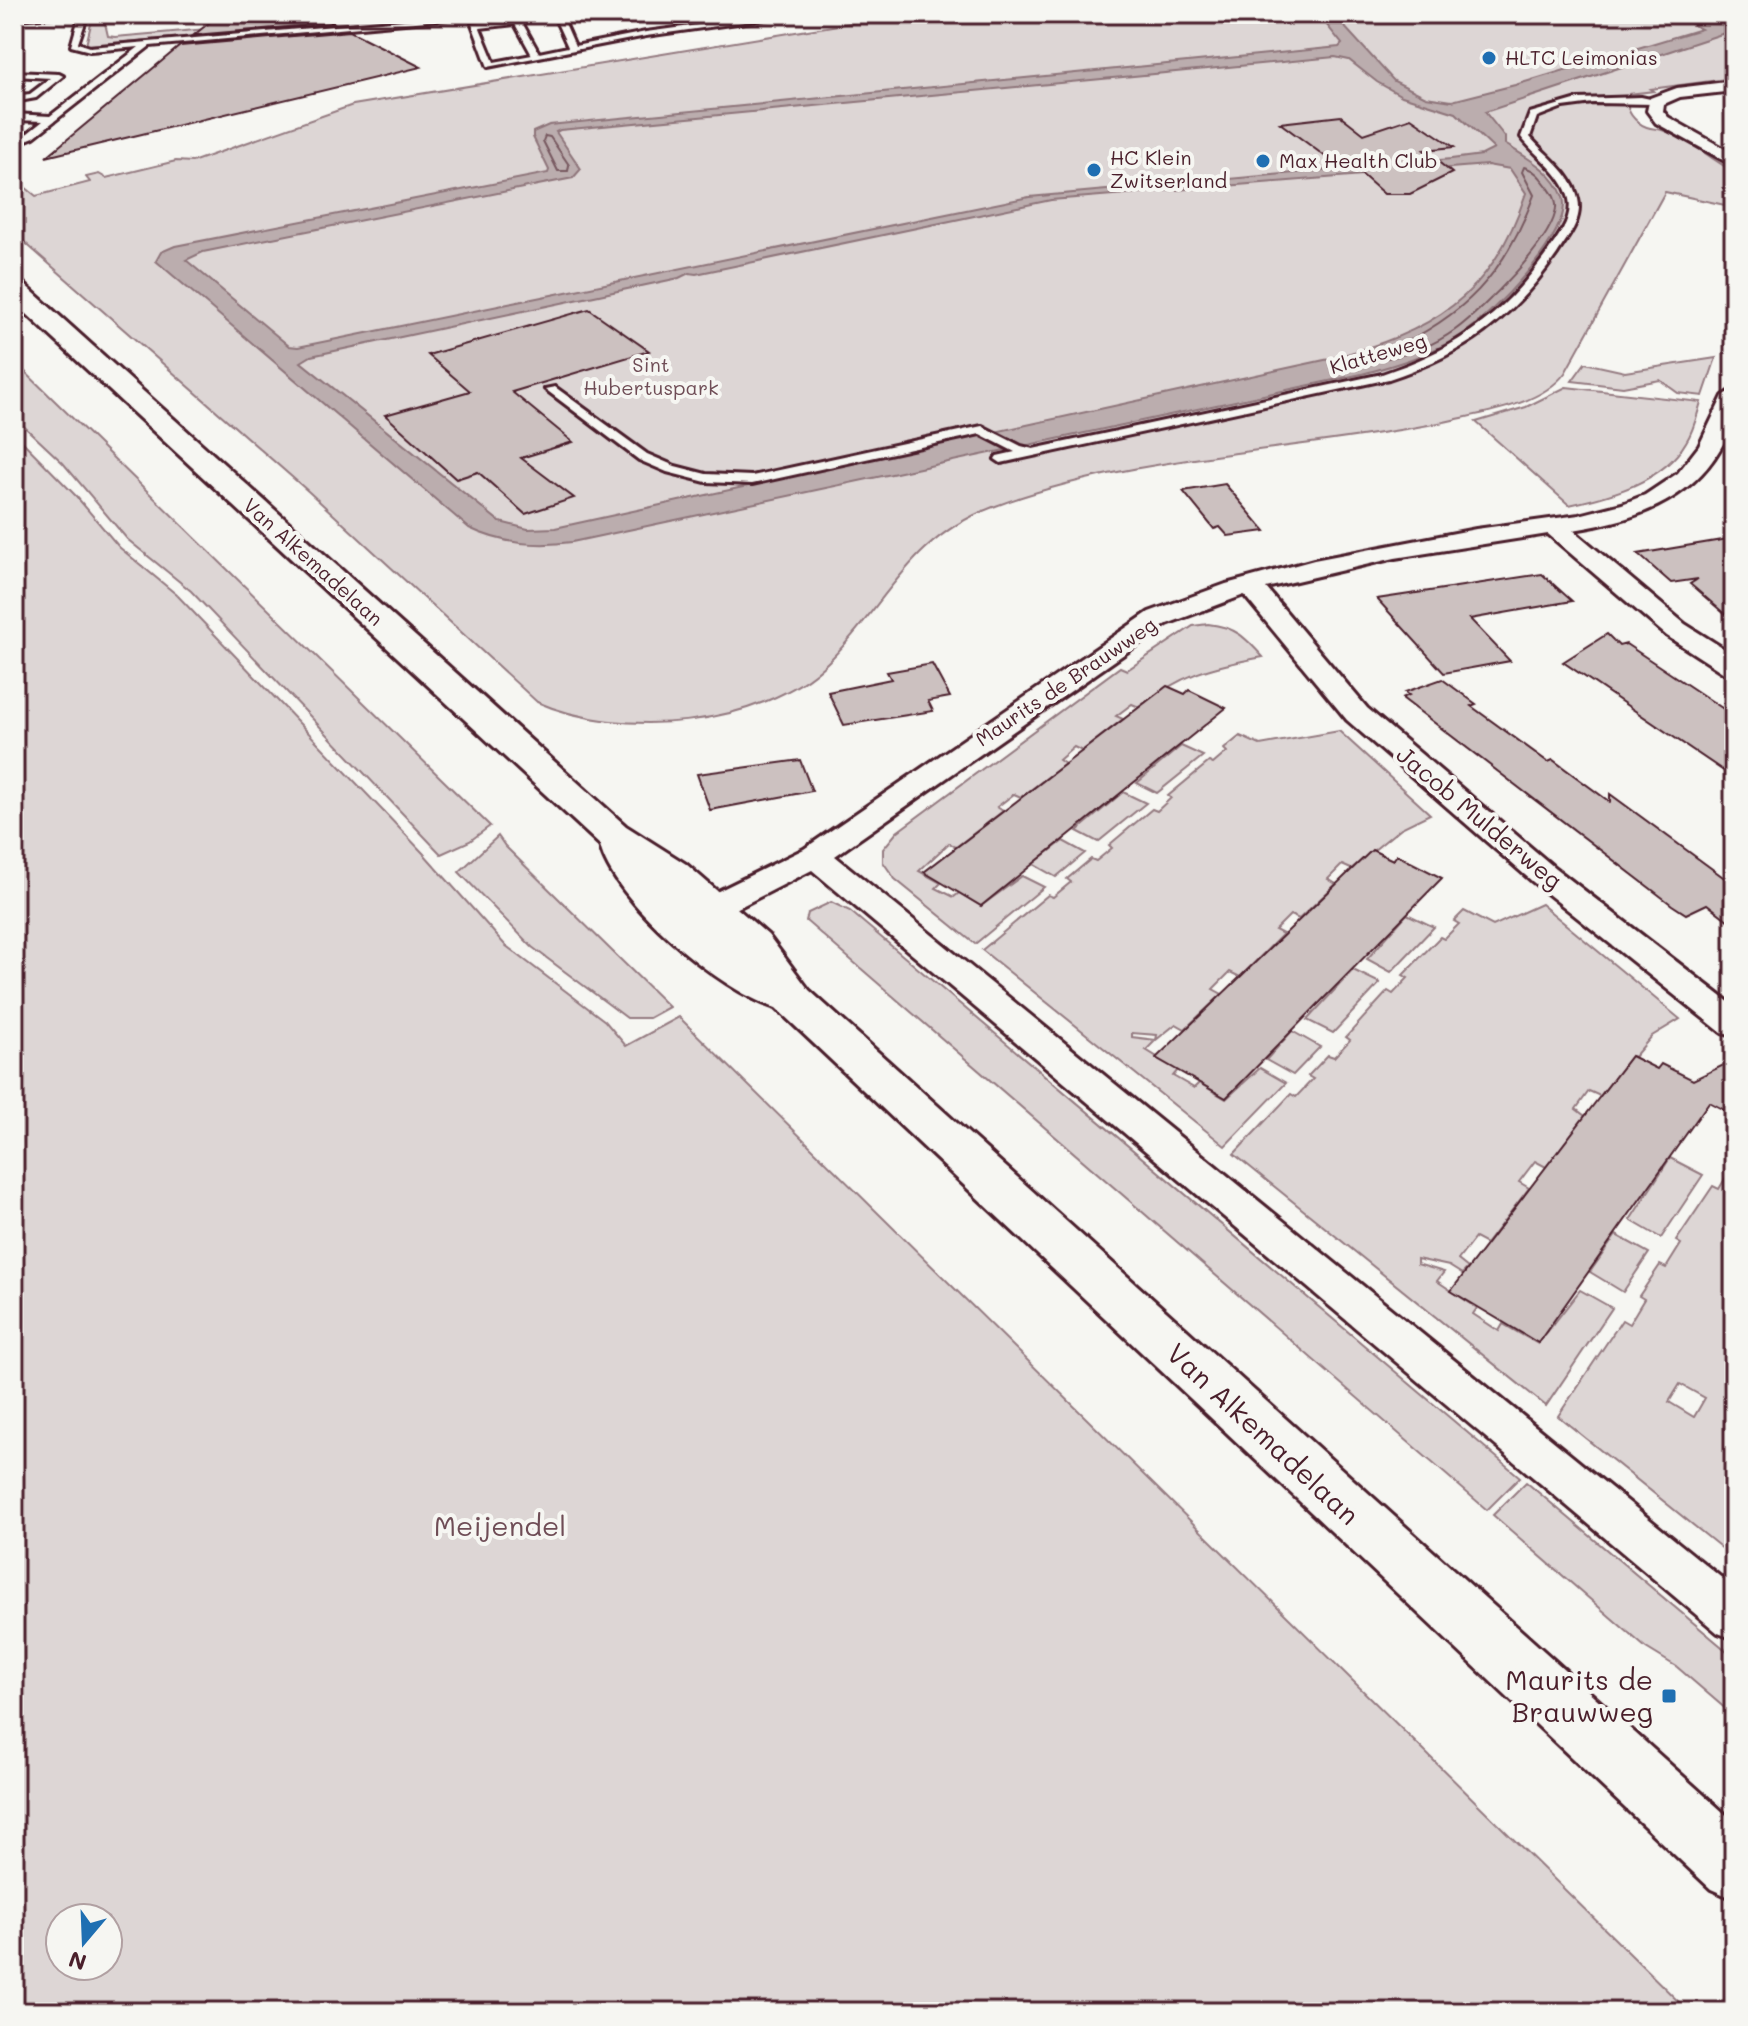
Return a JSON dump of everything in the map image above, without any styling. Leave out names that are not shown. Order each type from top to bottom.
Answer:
[{"type":"main road","name":"Van Alkemadelaan","points":[[14,288],[612,835],[672,873],[753,945],[794,1001],[1734,1866]]},
{"type":"main road","name":"Van Alkemadelaan","points":[[612,835],[642,887],[688,931],[721,960],[794,1001]]},
{"type":"street","name":"Klatteweg","points":[[1656,101],[1677,93],[1734,86]]},
{"type":"street","points":[[1656,101],[1655,111],[1662,120],[1734,161]]},
{"type":"street","name":"Maurits de Brauwweg","points":[[711,908],[815,856],[1158,618],[1202,599],[1344,559],[1554,527],[1647,504],[1677,486],[1704,459],[1734,396]]},
{"type":"street","points":[[1554,527],[1676,630],[1734,667]]},
{"type":"street","name":"Jacob Mulderweg","points":[[1250,585],[1357,714],[1544,875],[1734,1024]]},
{"type":"street","points":[[815,856],[1734,1617]]},
{"type":"lane","points":[[14,17],[56,14]]},
{"type":"lane","points":[[84,14],[74,44],[79,47],[148,44],[500,14]]},
{"type":"lane","points":[[557,14],[572,47]]},
{"type":"lane","points":[[720,14],[727,23]]},
{"type":"lane","points":[[537,56],[517,21],[475,26],[491,65],[537,56],[572,47],[797,14]]},
{"type":"lane","points":[[14,142],[31,135],[53,119],[148,44]]},
{"type":"lane","points":[[14,74],[59,76],[33,96],[14,99]]},
{"type":"lane","name":"Klatteweg","points":[[1001,459],[1385,377],[1418,367],[1454,350],[1484,331],[1520,298],[1574,216],[1574,197],[1568,184],[1525,137],[1533,115],[1555,107],[1604,99],[1656,101]]},
{"type":"lane","points":[[14,117],[53,119]]},
{"type":"lane","points":[[551,389],[643,457],[671,469],[706,478],[752,480],[982,430],[1017,449],[1035,452]]},
{"type":"green space","points":[[378,14],[421,16],[415,19],[86,45],[91,24],[105,23],[108,36],[115,37]]},
{"type":"green space","name":"Sint Hubertuspark","points":[[905,14],[1734,14],[1734,78],[1651,89],[1654,91],[1629,94],[1628,102],[1630,113],[1641,124],[1680,138],[1734,172],[1734,207],[1665,192],[1565,373],[1554,384],[1526,401],[1444,422],[1388,432],[1103,475],[993,507],[964,520],[919,555],[849,640],[800,684],[766,701],[728,713],[688,721],[648,723],[608,721],[571,714],[537,702],[309,492],[14,233],[14,178],[36,196],[90,182],[86,177],[99,174],[106,178],[176,161],[192,162],[353,105]]},
{"type":"green space","points":[[1716,358],[1703,396],[1678,393],[1660,380],[1623,387],[1572,381],[1585,363],[1625,372]]},
{"type":"green space","points":[[14,361],[490,826],[470,841],[441,854],[191,591],[127,539],[63,463],[14,417]]},
{"type":"green space","points":[[1566,387],[1701,402],[1689,437],[1664,467],[1618,492],[1569,505],[1476,422],[1526,407]]},
{"type":"green space","name":"Meijendel","points":[[14,433],[76,496],[119,547],[177,595],[424,854],[505,945],[605,1021],[626,1046],[679,1017],[1689,2012],[14,2012]]},
{"type":"green space","points":[[1208,624],[1239,634],[1263,657],[1197,673],[1139,707],[1132,704],[1116,716],[1123,719],[1082,751],[1074,747],[1059,760],[1065,764],[1021,797],[1014,794],[997,807],[1003,811],[956,847],[949,843],[919,871],[941,883],[936,888],[954,897],[959,893],[981,906],[1022,876],[1044,887],[975,944],[895,879],[883,862],[883,849],[897,832],[1120,667],[1127,670],[1193,626]]},
{"type":"green space","points":[[1339,731],[1430,814],[1401,828],[1351,869],[1342,865],[1328,879],[1336,884],[1299,919],[1290,915],[1275,930],[1283,934],[1240,977],[1230,972],[1213,989],[1222,994],[1185,1029],[1176,1024],[1146,1050],[1178,1070],[1173,1076],[1194,1088],[1199,1083],[1226,1099],[1260,1068],[1286,1083],[1225,1146],[982,950],[1048,895],[1053,897],[1071,882],[1067,879],[1091,859],[1096,861],[1112,848],[1109,845],[1152,809],[1157,811],[1171,798],[1168,796],[1209,762],[1213,764],[1227,752],[1224,749],[1240,736],[1260,745]],"holes":[[[1132,1033],[1157,1035],[1156,1040],[1132,1037]]]},
{"type":"green space","points":[[1181,746],[1203,756],[1157,793],[1137,783]]},
{"type":"green space","points":[[1123,792],[1146,803],[1098,842],[1077,831]]},
{"type":"green space","points":[[498,836],[669,1007],[649,1018],[627,1018],[532,947],[459,872]]},
{"type":"green space","points":[[1063,841],[1085,853],[1056,877],[1033,864]]},
{"type":"green space","points":[[831,902],[850,911],[1520,1477],[1487,1510],[806,921],[808,913]]},
{"type":"green space","points":[[1541,904],[1680,1019],[1652,1036],[1634,1057],[1631,1056],[1600,1096],[1589,1091],[1576,1109],[1585,1116],[1546,1167],[1535,1161],[1519,1182],[1529,1188],[1486,1244],[1475,1238],[1458,1260],[1468,1268],[1462,1274],[1449,1266],[1417,1259],[1417,1264],[1444,1272],[1437,1281],[1477,1308],[1473,1314],[1499,1331],[1503,1324],[1538,1344],[1580,1290],[1612,1308],[1546,1406],[1234,1154],[1291,1094],[1296,1097],[1313,1079],[1308,1076],[1328,1055],[1334,1057],[1350,1040],[1346,1037],[1388,991],[1393,994],[1408,978],[1403,975],[1440,937],[1444,939],[1459,924],[1454,921],[1464,911],[1493,926]]},
{"type":"green space","points":[[1407,914],[1434,927],[1391,972],[1367,959]]},
{"type":"green space","points":[[1353,970],[1380,983],[1333,1033],[1307,1020]]},
{"type":"green space","points":[[1292,1031],[1320,1047],[1293,1075],[1266,1060]]},
{"type":"green space","points":[[1734,1155],[1734,1558],[1558,1416],[1622,1320],[1629,1324],[1644,1299],[1639,1296],[1660,1265],[1666,1268],[1681,1244],[1676,1241],[1713,1186],[1719,1189],[1732,1167],[1727,1164]],"holes":[[[1680,1384],[1705,1398],[1694,1417],[1669,1402]]]},
{"type":"green space","points":[[1670,1158],[1703,1175],[1661,1238],[1630,1220]]},
{"type":"green space","points":[[1616,1235],[1649,1253],[1623,1292],[1590,1272]]},
{"type":"green space","points":[[1526,1482],[1734,1657],[1734,1716],[1677,1667],[1646,1648],[1493,1515]]},
{"type":"water","points":[[1318,14],[1333,14],[1394,81],[1426,97],[1452,101],[1701,29],[1673,14],[1718,21],[1734,20],[1734,30],[1485,112],[1505,137],[1505,144],[1539,166],[1553,180],[1563,197],[1563,213],[1543,252],[1508,294],[1460,336],[1436,349],[1362,374],[572,542],[519,543],[469,528],[156,261],[161,252],[175,246],[548,173],[533,132],[549,125],[1339,47],[1342,44]],"holes":[[[1335,57],[1349,60],[1377,82],[1402,96],[1456,113],[1494,149],[1482,155],[1451,159],[1029,197],[298,347],[289,346],[186,260],[203,252],[573,178],[581,169],[556,132],[560,130]],[[1487,165],[1510,169],[1526,193],[1512,229],[1475,285],[1453,305],[1398,336],[1329,359],[555,528],[528,529],[500,522],[301,362],[311,356],[679,278],[689,273],[1051,200]]]},
{"type":"building","points":[[220,14],[316,14],[334,23],[194,35]]},
{"type":"building","points":[[350,31],[421,67],[46,157],[180,46]]},
{"type":"building","points":[[1341,116],[1364,134],[1411,118],[1454,147],[1424,150],[1452,173],[1410,194],[1384,194],[1351,165],[1338,166],[1280,123]]},
{"type":"building","points":[[589,309],[649,351],[512,392],[573,442],[521,458],[574,498],[525,514],[478,472],[456,479],[385,415],[470,391],[428,355]]},
{"type":"building","points":[[1225,484],[1265,531],[1228,536],[1220,527],[1214,529],[1183,491]]},
{"type":"building","points":[[1734,538],[1734,622],[1690,584],[1698,579],[1671,583],[1638,554]]},
{"type":"building","points":[[1542,574],[1572,601],[1470,619],[1510,661],[1444,673],[1377,599]]},
{"type":"building","points":[[1607,634],[1619,646],[1626,644],[1734,716],[1734,778],[1563,662]]},
{"type":"building","points":[[932,664],[950,697],[928,701],[933,711],[844,725],[828,692],[891,679],[887,672]]},
{"type":"building","points":[[1442,679],[1476,704],[1471,706],[1548,762],[1553,760],[1610,802],[1610,794],[1734,885],[1734,925],[1707,904],[1686,914],[1672,905],[1402,698],[1409,695],[1405,692]]},
{"type":"building","points":[[1167,686],[1185,694],[1189,690],[1226,708],[981,906],[924,872]]},
{"type":"building","points":[[800,760],[812,791],[710,810],[697,774]]},
{"type":"building","points":[[1372,850],[1393,860],[1397,855],[1442,878],[1226,1098],[1156,1058]]},
{"type":"building","points":[[1631,1056],[1657,1069],[1661,1064],[1693,1080],[1734,1060],[1734,1115],[1709,1102],[1538,1343],[1451,1291]]},
{"type":"place","name":"HLTC Leimonias","points":[[1489,58]]},
{"type":"place","name":"Max Health Club","points":[[1263,161]]},
{"type":"place","name":"HC Klein Zwitserland","points":[[1094,170]]},
{"type":"place","name":"Maurits de Brauwweg","points":[[1669,1696]]}]
